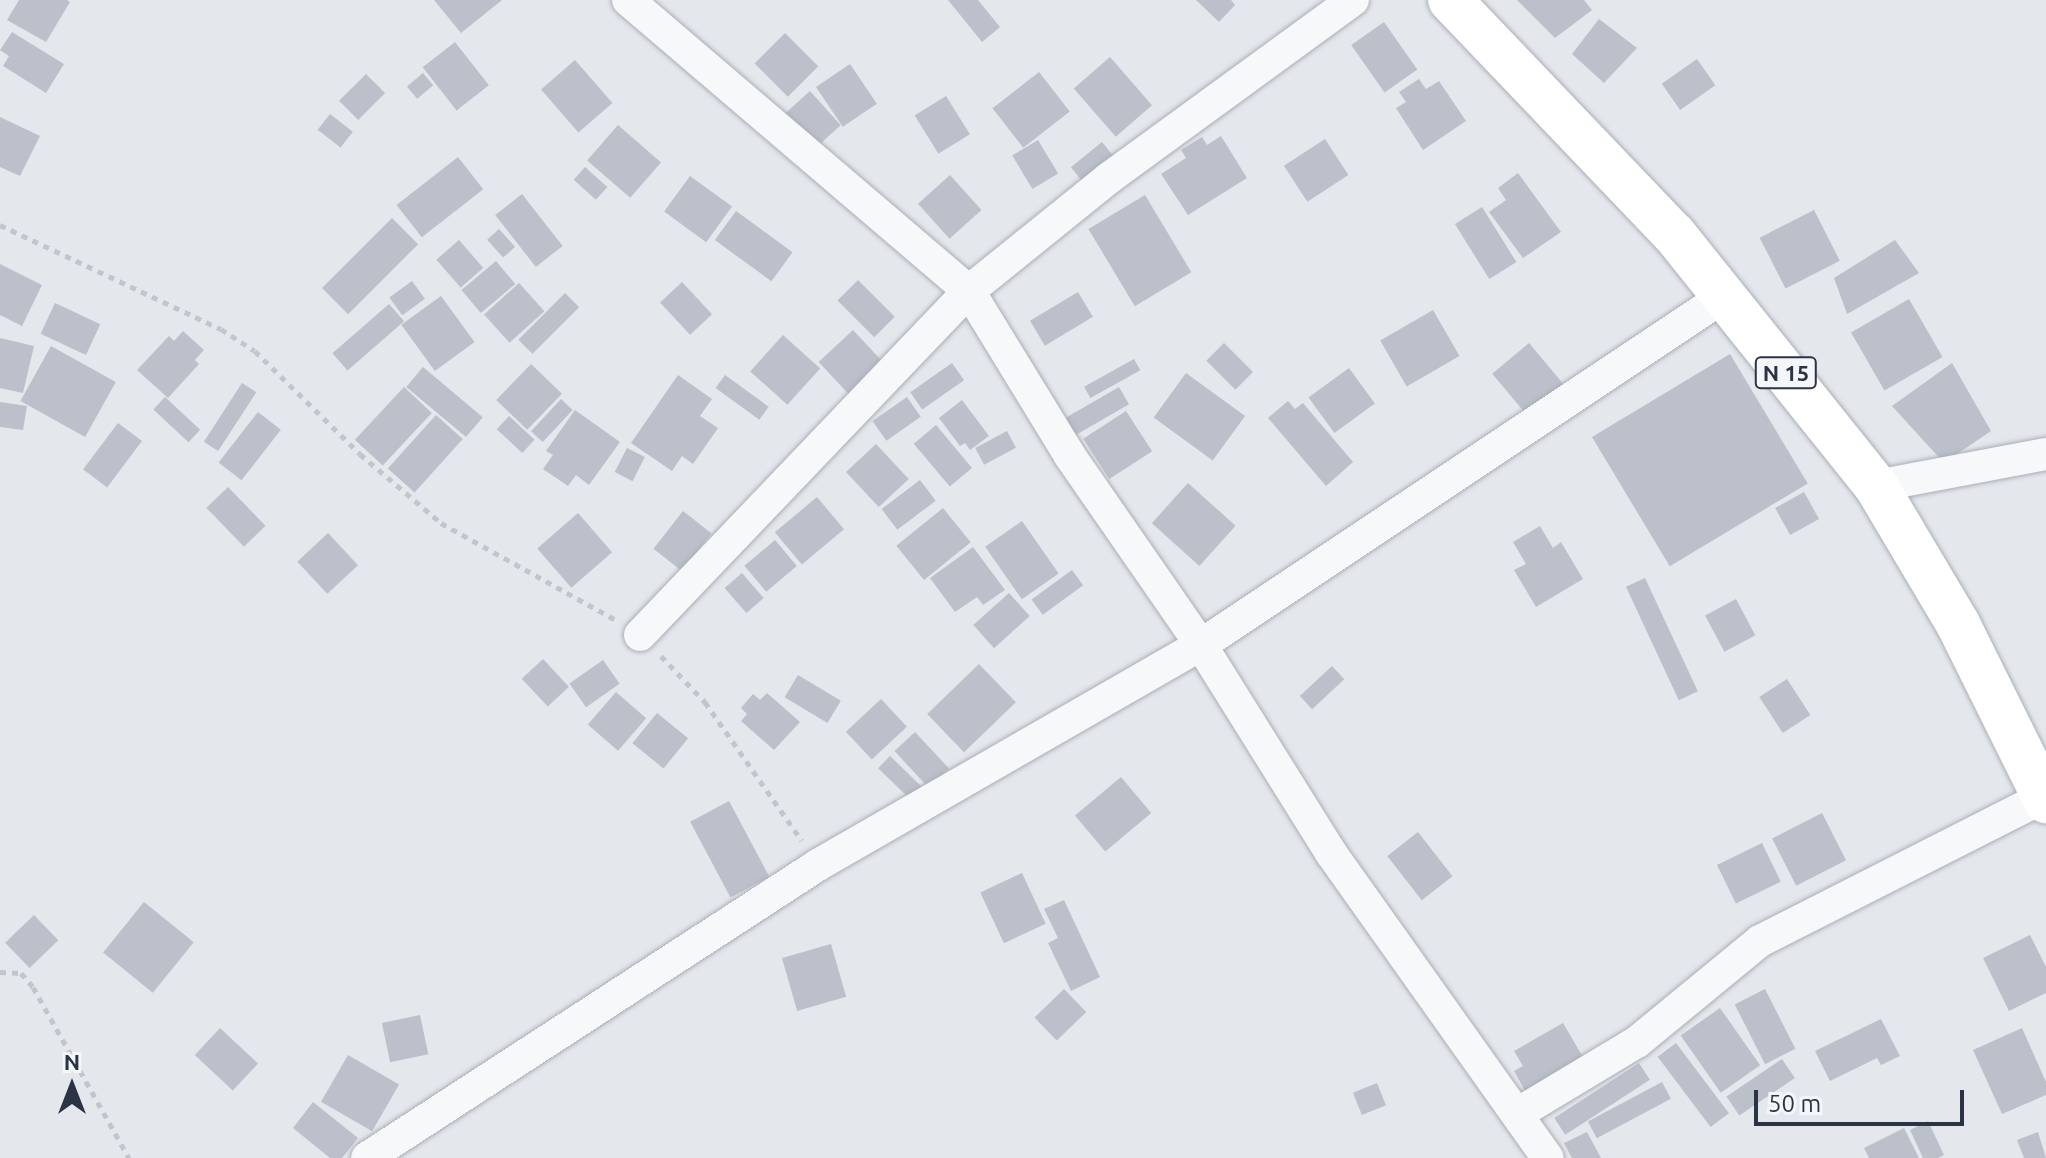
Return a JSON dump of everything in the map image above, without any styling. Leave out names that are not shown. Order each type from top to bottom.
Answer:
[{"type":"highway","name":"N 15","points":[[1450,0],[1588,140],[1674,234],[1876,486],[1958,624],[2045,799]]},
{"type":"street","points":[[628,0],[969,291],[1070,456],[1201,645],[1353,887],[1548,1158]]},
{"type":"street","points":[[640,635],[969,291],[1109,178],[1353,0]]},
{"type":"street","points":[[367,1158],[818,865],[1201,645],[1723,297]]},
{"type":"street","points":[[1876,486],[2046,454]]},
{"type":"street","points":[[1517,1114],[1637,1042],[1760,941],[2045,799]]},
{"type":"path","points":[[0,225],[221,329],[255,351],[360,454],[441,523],[640,635],[705,702],[818,865]]},
{"type":"path","points":[[0,972],[21,973],[33,987],[129,1158]]},
{"type":"building","points":[[19,0],[70,2],[46,42],[7,20]]},
{"type":"building","points":[[434,0],[502,0],[461,33]]},
{"type":"building","points":[[948,0],[978,0],[1000,27],[982,42]]},
{"type":"building","points":[[1196,0],[1231,0],[1235,5],[1219,22]]},
{"type":"building","points":[[1517,0],[1584,0],[1592,10],[1555,38]]},
{"type":"building","points":[[1599,19],[1637,48],[1604,83],[1572,54]]},
{"type":"building","points":[[1384,22],[1417,70],[1385,92],[1351,45]]},
{"type":"building","points":[[12,32],[64,64],[46,93],[3,66],[9,56],[0,50]]},
{"type":"building","points":[[785,33],[818,66],[788,97],[755,63]]},
{"type":"building","points":[[455,42],[489,85],[457,111],[423,67]]},
{"type":"building","points":[[1110,57],[1152,105],[1116,137],[1074,88]]},
{"type":"building","points":[[1697,59],[1715,85],[1680,110],[1662,84]]},
{"type":"building","points":[[575,60],[612,103],[578,133],[541,90]]},
{"type":"building","points":[[850,64],[877,104],[843,127],[816,87]]},
{"type":"building","points":[[1039,72],[1070,111],[1023,148],[993,108]]},
{"type":"building","points":[[423,73],[433,85],[417,99],[407,86]]},
{"type":"building","points":[[366,74],[385,93],[358,120],[339,101]]},
{"type":"building","points":[[1419,79],[1426,89],[1439,81],[1466,121],[1423,150],[1396,108],[1406,102],[1399,92]]},
{"type":"building","points":[[810,91],[841,125],[815,149],[784,114]]},
{"type":"building","points":[[946,96],[970,134],[938,154],[915,116]]},
{"type":"building","points":[[330,114],[353,132],[341,148],[318,130]]},
{"type":"building","points":[[0,117],[40,136],[20,176],[0,167]]},
{"type":"building","points":[[618,125],[661,162],[630,198],[587,160]]},
{"type":"building","points":[[1221,136],[1247,178],[1188,215],[1161,174],[1186,158],[1181,150],[1202,137],[1207,145]]},
{"type":"building","points":[[1325,139],[1348,175],[1307,202],[1284,166]]},
{"type":"building","points":[[1038,140],[1058,173],[1032,189],[1012,155]]},
{"type":"building","points":[[1102,142],[1118,162],[1087,187],[1071,167]]},
{"type":"building","points":[[458,157],[483,189],[422,237],[397,205]]},
{"type":"building","points":[[585,167],[607,187],[596,200],[574,180]]},
{"type":"building","points":[[1518,173],[1561,232],[1523,258],[1489,212],[1506,200],[1498,188]]},
{"type":"building","points":[[950,175],[981,210],[949,239],[918,204]]},
{"type":"building","points":[[690,176],[732,207],[706,242],[664,212]]},
{"type":"building","points":[[522,194],[563,246],[536,267],[495,215]]},
{"type":"building","points":[[1145,195],[1191,272],[1135,306],[1088,229]]},
{"type":"building","points":[[1482,207],[1516,262],[1489,279],[1455,224]]},
{"type":"building","points":[[1814,210],[1840,261],[1786,288],[1760,238]]},
{"type":"building","points":[[736,211],[793,252],[771,281],[715,240]]},
{"type":"building","points":[[392,218],[418,244],[348,314],[322,288]]},
{"type":"building","points":[[499,229],[515,247],[503,258],[487,240]]},
{"type":"building","points":[[459,240],[483,268],[461,288],[436,260]]},
{"type":"building","points":[[1895,240],[1919,273],[1847,314],[1834,278]]},
{"type":"building","points":[[496,261],[515,284],[481,313],[462,290]]},
{"type":"building","points":[[0,264],[42,285],[22,326],[0,315]]},
{"type":"building","points":[[858,280],[895,317],[874,337],[837,301]]},
{"type":"building","points":[[412,281],[425,299],[402,315],[389,297]]},
{"type":"building","points":[[682,282],[712,314],[690,335],[660,302]]},
{"type":"building","points":[[519,283],[544,311],[509,343],[484,314]]},
{"type":"building","points":[[1078,292],[1093,317],[1045,346],[1030,321]]},
{"type":"building","points":[[565,293],[579,307],[532,354],[518,340]]},
{"type":"building","points":[[441,296],[475,342],[435,371],[401,325]]},
{"type":"building","points":[[1909,299],[1942,357],[1884,391],[1851,332]]},
{"type":"building","points":[[55,303],[100,324],[86,355],[41,334]]},
{"type":"building","points":[[389,304],[404,321],[347,371],[332,353]]},
{"type":"building","points":[[1433,310],[1460,356],[1407,386],[1380,340]]},
{"type":"building","points":[[853,330],[888,367],[853,399],[819,362]]},
{"type":"building","points":[[183,331],[204,350],[195,360],[199,364],[168,398],[137,370],[169,336],[174,341]]},
{"type":"building","points":[[783,335],[820,368],[787,405],[750,371]]},
{"type":"building","points":[[0,338],[34,346],[23,393],[0,388]]},
{"type":"building","points":[[1224,343],[1253,372],[1235,390],[1206,361]]},
{"type":"building","points":[[1529,343],[1565,386],[1528,417],[1492,374]]},
{"type":"building","points":[[51,346],[116,382],[85,437],[20,401]]},
{"type":"building","points":[[1730,354],[1808,483],[1670,566],[1592,437]]},
{"type":"building","points":[[1134,359],[1140,370],[1090,398],[1084,387]]},
{"type":"building","points":[[952,363],[964,380],[922,409],[910,392]]},
{"type":"building","points":[[1952,363],[1991,431],[1944,463],[1892,406]]},
{"type":"building","points":[[531,364],[562,394],[527,430],[496,400]]},
{"type":"building","points":[[423,367],[483,417],[466,437],[406,387]]},
{"type":"building","points":[[1349,368],[1375,404],[1334,433],[1309,397]]},
{"type":"building","points":[[1186,373],[1245,416],[1213,460],[1154,417]]},
{"type":"building","points":[[678,375],[712,399],[700,416],[718,428],[693,464],[682,456],[672,471],[631,443]]},
{"type":"building","points":[[725,375],[769,407],[759,420],[716,388]]},
{"type":"building","points":[[242,383],[256,392],[218,451],[204,442]]},
{"type":"building","points":[[404,387],[432,413],[383,466],[355,440]]},
{"type":"building","points":[[1119,387],[1129,404],[1074,436],[1064,418]]},
{"type":"building","points":[[165,397],[200,430],[189,442],[153,409]]},
{"type":"building","points":[[907,397],[921,417],[886,441],[873,421]]},
{"type":"building","points":[[561,399],[573,410],[543,442],[531,431]]},
{"type":"building","points":[[962,400],[989,436],[970,450],[965,443],[960,446],[939,418]]},
{"type":"building","points":[[1288,401],[1295,409],[1303,403],[1353,462],[1326,486],[1268,418]]},
{"type":"building","points":[[0,402],[27,406],[23,430],[0,427]]},
{"type":"building","points":[[575,410],[620,442],[589,485],[576,475],[568,486],[543,469],[553,455],[546,451]]},
{"type":"building","points":[[1126,411],[1152,451],[1109,479],[1083,439]]},
{"type":"building","points":[[258,412],[281,430],[241,480],[219,462]]},
{"type":"building","points":[[436,415],[463,439],[415,493],[388,469]]},
{"type":"building","points":[[509,416],[535,440],[522,453],[497,429]]},
{"type":"building","points":[[118,423],[142,441],[107,487],[83,469]]},
{"type":"building","points":[[936,425],[972,468],[950,487],[914,444]]},
{"type":"building","points":[[1007,431],[1016,448],[984,465],[975,448]]},
{"type":"building","points":[[876,444],[909,479],[879,507],[846,472]]},
{"type":"building","points":[[627,448],[645,457],[633,481],[615,472]]},
{"type":"building","points":[[920,480],[936,501],[897,530],[882,509]]},
{"type":"building","points":[[1188,483],[1236,526],[1199,566],[1152,523]]},
{"type":"building","points":[[228,487],[266,526],[244,547],[206,508]]},
{"type":"building","points":[[1804,492],[1819,519],[1790,535],[1775,508]]},
{"type":"building","points":[[817,497],[844,529],[802,565],[775,532]]},
{"type":"building","points":[[943,508],[971,542],[924,580],[896,546]]},
{"type":"building","points":[[683,511],[711,533],[682,571],[653,549]]},
{"type":"building","points":[[578,513],[612,552],[571,588],[537,548]]},
{"type":"building","points":[[1022,521],[1059,573],[1022,599],[985,547]]},
{"type":"building","points":[[1540,526],[1553,548],[1561,542],[1583,579],[1536,607],[1514,570],[1526,564],[1513,542]]},
{"type":"building","points":[[328,533],[358,565],[327,594],[297,562]]},
{"type":"building","points":[[775,540],[797,566],[766,592],[744,566]]},
{"type":"building","points":[[973,547],[1005,590],[983,605],[977,597],[955,612],[930,578]]},
{"type":"building","points":[[1072,570],[1083,585],[1043,615],[1032,599]]},
{"type":"building","points":[[742,573],[764,598],[746,613],[725,588]]},
{"type":"building","points":[[1645,578],[1698,691],[1679,700],[1626,587]]},
{"type":"building","points":[[1009,593],[1030,616],[994,648],[973,625]]},
{"type":"building","points":[[1736,599],[1755,635],[1724,652],[1705,615]]},
{"type":"building","points":[[543,659],[569,687],[548,707],[522,679]]},
{"type":"building","points":[[603,660],[620,684],[586,707],[569,684]]},
{"type":"building","points":[[979,664],[1016,702],[964,752],[927,714]]},
{"type":"building","points":[[1332,666],[1344,679],[1312,709],[1300,696]]},
{"type":"building","points":[[798,675],[841,701],[827,723],[785,697]]},
{"type":"building","points":[[1787,679],[1810,715],[1783,733],[1759,697]]},
{"type":"building","points":[[616,692],[646,718],[618,751],[588,724]]},
{"type":"building","points":[[767,693],[800,722],[774,750],[741,721],[747,714],[741,708],[753,694],[760,700]]},
{"type":"building","points":[[881,699],[907,727],[872,760],[846,732]]},
{"type":"building","points":[[657,713],[688,738],[664,768],[632,743]]},
{"type":"building","points":[[915,732],[949,769],[929,788],[895,751]]},
{"type":"building","points":[[890,756],[924,789],[912,801],[878,768]]},
{"type":"building","points":[[1121,777],[1151,813],[1105,852],[1075,816]]},
{"type":"building","points":[[729,801],[769,877],[731,898],[690,822]]},
{"type":"building","points":[[1822,813],[1846,860],[1796,886],[1772,838]]},
{"type":"building","points":[[1418,832],[1452,876],[1422,900],[1387,856]]},
{"type":"building","points":[[1762,843],[1781,882],[1736,904],[1717,865]]},
{"type":"building","points":[[1022,873],[1046,924],[1004,943],[980,892]]},
{"type":"building","points":[[1064,900],[1100,977],[1071,991],[1048,943],[1058,938],[1044,909]]},
{"type":"building","points":[[144,902],[194,942],[153,993],[103,953]]},
{"type":"building","points":[[34,915],[58,940],[30,968],[5,943]]},
{"type":"building","points":[[2030,935],[2046,967],[2046,993],[2009,1011],[1983,958]]},
{"type":"building","points":[[831,944],[846,997],[797,1011],[782,958]]},
{"type":"building","points":[[1064,989],[1086,1012],[1057,1040],[1035,1017]]},
{"type":"building","points":[[1765,989],[1795,1049],[1765,1064],[1735,1004]]},
{"type":"building","points":[[1720,1008],[1760,1065],[1721,1093],[1681,1036]]},
{"type":"building","points":[[420,1015],[428,1054],[390,1062],[382,1023]]},
{"type":"building","points":[[1881,1019],[1900,1056],[1881,1065],[1877,1058],[1830,1081],[1815,1051]]},
{"type":"building","points":[[1563,1023],[1587,1064],[1529,1098],[1514,1071],[1523,1066],[1514,1051]]},
{"type":"building","points":[[220,1028],[258,1063],[233,1091],[195,1055]]},
{"type":"building","points":[[2022,1028],[2046,1082],[2046,1095],[2002,1114],[1973,1050]]},
{"type":"building","points":[[1676,1043],[1729,1113],[1711,1127],[1658,1057]]},
{"type":"building","points":[[348,1055],[399,1084],[372,1131],[321,1102]]},
{"type":"building","points":[[1782,1059],[1795,1078],[1739,1116],[1726,1096]]},
{"type":"building","points":[[1639,1063],[1650,1080],[1565,1135],[1554,1118]]},
{"type":"building","points":[[1662,1082],[1671,1099],[1597,1138],[1588,1121]]},
{"type":"building","points":[[1377,1083],[1386,1105],[1362,1115],[1353,1093]]},
{"type":"building","points":[[313,1102],[358,1138],[342,1158],[330,1158],[293,1128]]},
{"type":"building","points":[[1928,1121],[1944,1155],[1938,1158],[1923,1158],[1910,1130]]},
{"type":"building","points":[[1904,1128],[1919,1158],[1869,1158],[1864,1148]]},
{"type":"building","points":[[1587,1132],[1601,1158],[1572,1158],[1564,1143]]},
{"type":"building","points":[[2038,1132],[2046,1158],[2024,1158],[2017,1140]]}]
